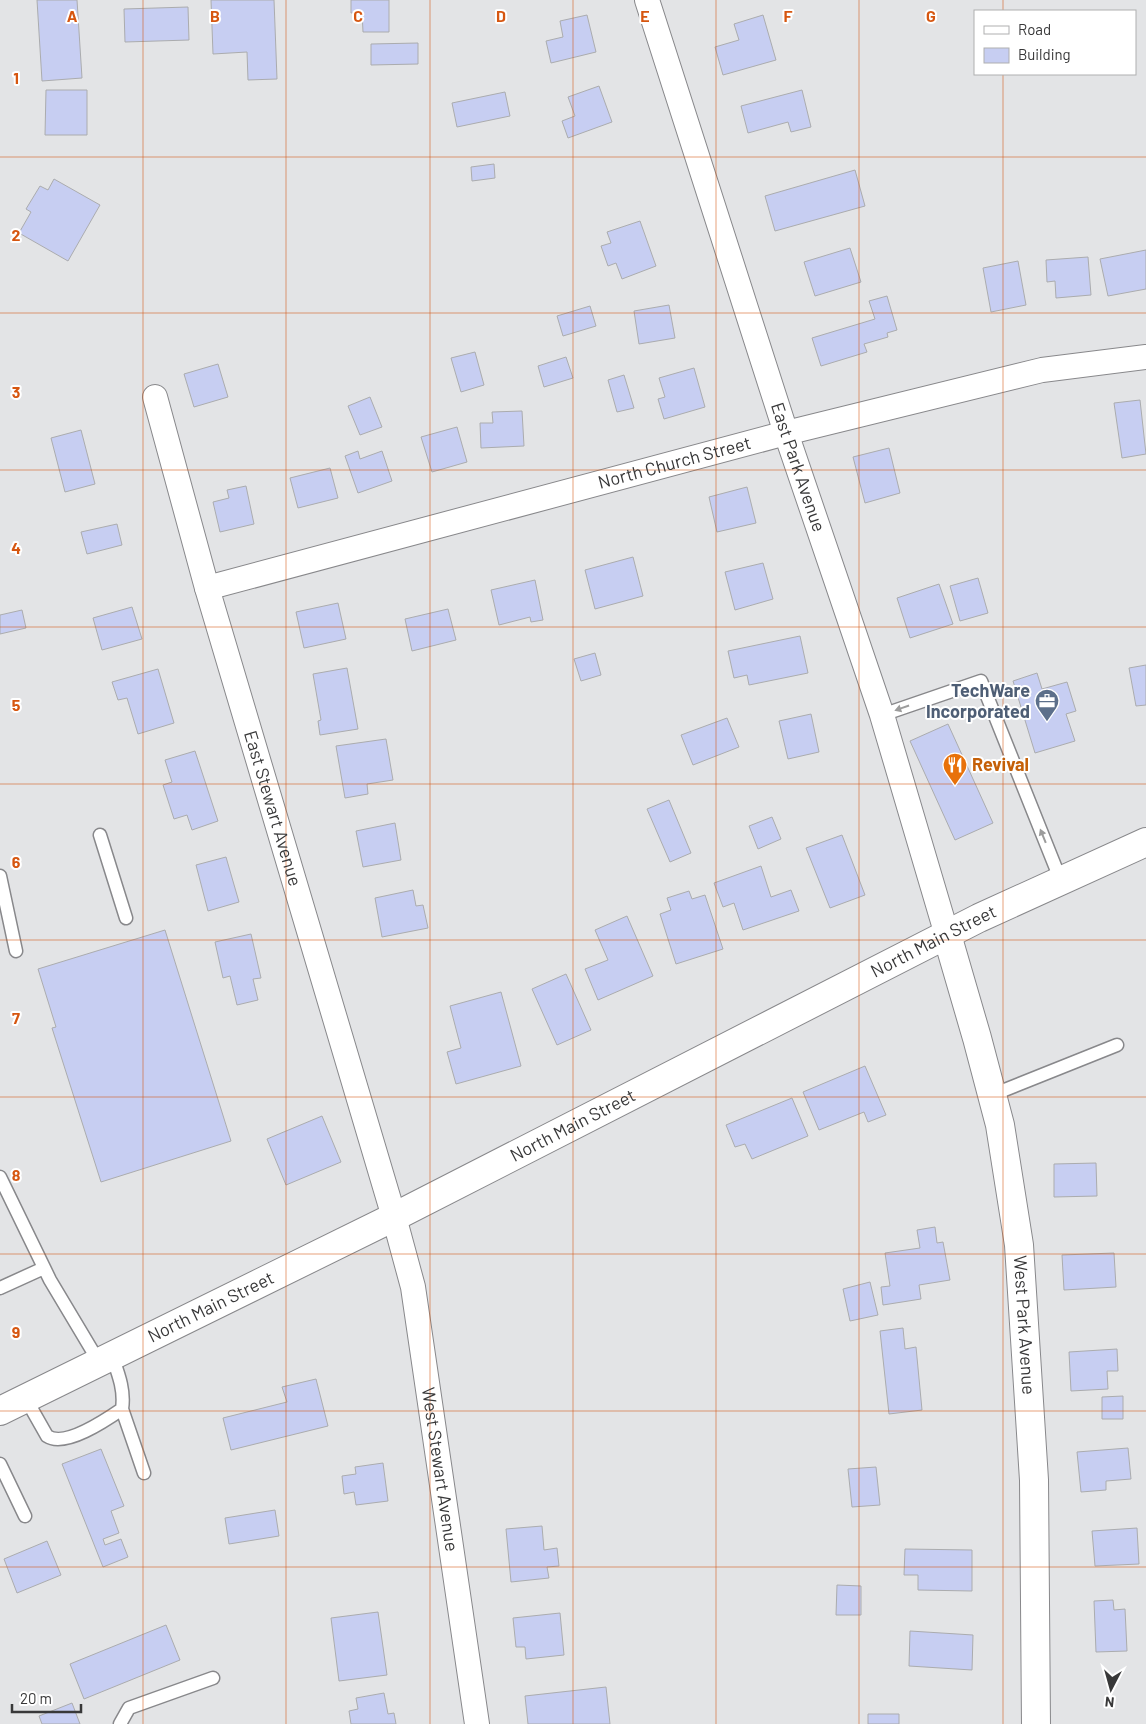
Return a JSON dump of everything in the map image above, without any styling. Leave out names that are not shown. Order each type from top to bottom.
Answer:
[{"type":"main road","name":"North Main Street","points":[[0,1412],[394,1217],[979,918],[1146,842]]},
{"type":"main road","name":"West Park Avenue","points":[[947,935],[978,1038],[1000,1125],[1019,1245],[1034,1480],[1036,1724]]},
{"type":"street","name":"East Park Avenue","points":[[647,0],[786,433],[882,715],[947,935]]},
{"type":"street","name":"North Church Street","points":[[207,588],[786,433],[1042,370],[1146,357]]},
{"type":"street","name":"East Stewart Avenue","points":[[155,397],[207,588],[394,1217]]},
{"type":"street","name":"West Stewart Avenue","points":[[394,1217],[413,1287],[477,1724]]},
{"type":"lane","points":[[882,715],[981,681],[1061,881]]},
{"type":"lane","points":[[100,835],[126,918]]},
{"type":"lane","points":[[0,876],[16,951]]},
{"type":"lane","points":[[992,1095],[1117,1044]]},
{"type":"lane","points":[[0,1177],[44,1268],[121,1384],[124,1400],[122,1409],[144,1473]]},
{"type":"lane","points":[[0,1288],[44,1268]]},
{"type":"lane","points":[[26,1399],[47,1436],[57,1440],[71,1437],[102,1423],[122,1409]]},
{"type":"lane","points":[[0,1464],[25,1516]]},
{"type":"lane","points":[[120,1724],[129,1708],[213,1678]]},
{"type":"building","points":[[37,0],[77,0],[82,78],[42,81]]},
{"type":"building","points":[[211,0],[274,0],[277,79],[248,80],[247,52],[213,54]]},
{"type":"building","points":[[351,0],[389,0],[389,32],[363,32],[362,12],[351,13]]},
{"type":"building","points":[[188,7],[189,40],[125,42],[124,9]]},
{"type":"building","points":[[587,15],[596,52],[551,63],[546,41],[563,37],[560,21]]},
{"type":"building","points":[[763,15],[776,60],[723,75],[715,47],[739,40],[734,24]]},
{"type":"building","points":[[418,43],[418,64],[371,65],[371,44]]},
{"type":"building","points":[[599,86],[612,122],[568,138],[562,121],[575,116],[568,97]]},
{"type":"building","points":[[46,90],[87,90],[87,135],[45,135]]},
{"type":"building","points":[[802,90],[811,127],[791,132],[788,122],[748,133],[741,106]]},
{"type":"building","points":[[505,92],[510,116],[457,127],[452,103]]},
{"type":"building","points":[[494,164],[495,178],[472,181],[471,167]]},
{"type":"building","points":[[855,170],[865,206],[775,231],[765,196]]},
{"type":"building","points":[[54,179],[100,205],[68,261],[19,233],[31,212],[26,209],[40,186],[48,190]]},
{"type":"building","points":[[640,221],[656,266],[622,279],[616,263],[608,266],[601,246],[611,243],[607,232]]},
{"type":"building","points":[[850,248],[861,282],[815,296],[804,262]]},
{"type":"building","points":[[1146,250],[1146,289],[1108,296],[1100,259]]},
{"type":"building","points":[[1088,257],[1091,295],[1056,298],[1055,281],[1047,282],[1046,260]]},
{"type":"building","points":[[1018,261],[1026,305],[991,312],[983,268]]},
{"type":"building","points":[[887,296],[897,330],[887,333],[888,337],[864,344],[867,352],[821,366],[812,338],[875,319],[869,301]]},
{"type":"building","points":[[669,305],[675,338],[639,344],[634,311]]},
{"type":"building","points":[[590,306],[596,326],[563,336],[557,316]]},
{"type":"building","points":[[475,352],[484,385],[461,392],[451,358]]},
{"type":"building","points":[[566,357],[573,378],[544,387],[538,366]]},
{"type":"building","points":[[218,364],[228,397],[194,407],[184,374]]},
{"type":"building","points":[[694,368],[705,407],[664,419],[658,399],[665,397],[659,378]]},
{"type":"building","points":[[624,375],[634,408],[617,412],[608,380]]},
{"type":"building","points":[[370,397],[382,427],[360,435],[348,406]]},
{"type":"building","points":[[1140,400],[1146,454],[1122,458],[1114,403]]},
{"type":"building","points":[[522,411],[524,446],[481,448],[480,423],[493,423],[492,412]]},
{"type":"building","points":[[457,427],[467,462],[432,472],[421,437]]},
{"type":"building","points":[[81,430],[95,484],[65,492],[51,438]]},
{"type":"building","points":[[889,448],[900,493],[865,503],[853,457]]},
{"type":"building","points":[[358,451],[360,459],[382,451],[392,481],[358,493],[345,456]]},
{"type":"building","points":[[330,468],[338,498],[298,508],[290,478]]},
{"type":"building","points":[[246,486],[254,524],[220,532],[213,502],[229,498],[227,490]]},
{"type":"building","points":[[747,487],[756,523],[717,532],[709,497]]},
{"type":"building","points":[[117,524],[122,545],[87,554],[81,532]]},
{"type":"building","points":[[633,557],[643,596],[595,609],[585,570]]},
{"type":"building","points":[[763,563],[773,599],[735,610],[725,572]]},
{"type":"building","points":[[978,578],[988,613],[960,621],[950,586]]},
{"type":"building","points":[[535,580],[543,620],[531,622],[530,617],[499,625],[491,590]]},
{"type":"building","points":[[939,584],[953,624],[910,638],[897,598]]},
{"type":"building","points":[[338,603],[346,639],[304,648],[296,612]]},
{"type":"building","points":[[132,607],[142,639],[102,650],[93,618]]},
{"type":"building","points":[[448,609],[456,640],[412,651],[405,619]]},
{"type":"building","points":[[22,610],[26,628],[0,634],[0,615]]},
{"type":"building","points":[[800,636],[808,673],[749,685],[747,675],[734,678],[728,651]]},
{"type":"building","points":[[595,653],[601,675],[581,681],[574,659]]},
{"type":"building","points":[[1146,665],[1146,705],[1136,706],[1129,668]]},
{"type":"building","points":[[347,668],[358,729],[320,735],[318,721],[321,720],[313,674]]},
{"type":"building","points":[[158,669],[174,723],[138,734],[127,698],[118,700],[112,682]]},
{"type":"building","points":[[1037,673],[1042,689],[1067,682],[1076,711],[1066,714],[1075,741],[1035,753],[1013,681]]},
{"type":"building","points":[[811,714],[819,752],[788,759],[779,721]]},
{"type":"building","points":[[727,718],[739,747],[693,765],[681,735]]},
{"type":"building","points":[[948,724],[993,823],[955,840],[910,741]]},
{"type":"building","points":[[386,739],[393,780],[367,784],[368,794],[345,798],[336,746]]},
{"type":"building","points":[[195,751],[218,821],[192,830],[187,815],[174,819],[163,785],[172,782],[165,760]]},
{"type":"building","points":[[669,800],[691,853],[670,862],[647,809]]},
{"type":"building","points":[[772,817],[781,839],[758,849],[749,826]]},
{"type":"building","points":[[395,823],[401,860],[363,867],[356,831]]},
{"type":"building","points":[[842,835],[865,895],[830,908],[806,848]]},
{"type":"building","points":[[226,857],[239,902],[208,911],[196,865]]},
{"type":"building","points":[[761,866],[771,897],[791,890],[799,911],[743,930],[734,903],[723,907],[714,883]]},
{"type":"building","points":[[413,890],[416,906],[423,905],[428,928],[382,937],[375,898]]},
{"type":"building","points":[[689,891],[692,899],[705,895],[723,949],[676,964],[660,914],[671,910],[667,898]]},
{"type":"building","points":[[627,916],[653,976],[598,1000],[585,969],[608,960],[595,930]]},
{"type":"building","points":[[165,930],[231,1141],[101,1182],[52,1028],[56,1027],[38,969]]},
{"type":"building","points":[[251,934],[261,978],[253,979],[258,1000],[237,1005],[230,976],[223,978],[215,942]]},
{"type":"building","points":[[566,974],[591,1030],[557,1045],[532,989]]},
{"type":"building","points":[[501,992],[521,1066],[456,1084],[447,1052],[461,1048],[450,1006]]},
{"type":"building","points":[[865,1066],[886,1115],[868,1122],[864,1112],[819,1130],[803,1092]]},
{"type":"building","points":[[792,1098],[808,1136],[752,1159],[745,1144],[735,1147],[726,1125]]},
{"type":"building","points":[[322,1116],[341,1162],[286,1185],[267,1139]]},
{"type":"building","points":[[1096,1163],[1097,1196],[1054,1197],[1054,1164]]},
{"type":"building","points":[[935,1227],[937,1243],[943,1242],[950,1280],[919,1285],[921,1299],[883,1305],[881,1287],[890,1286],[885,1253],[920,1248],[917,1230]]},
{"type":"building","points":[[1114,1253],[1116,1287],[1064,1290],[1062,1255]]},
{"type":"building","points":[[870,1282],[878,1315],[850,1321],[843,1289]]},
{"type":"building","points":[[903,1328],[905,1349],[916,1347],[922,1410],[889,1414],[880,1331]]},
{"type":"building","points":[[1117,1349],[1118,1371],[1107,1371],[1108,1389],[1071,1391],[1069,1352]]},
{"type":"building","points":[[316,1379],[328,1426],[231,1450],[223,1418],[287,1402],[282,1387]]},
{"type":"building","points":[[1123,1396],[1123,1419],[1102,1419],[1102,1397]]},
{"type":"building","points":[[1128,1448],[1131,1479],[1106,1481],[1106,1490],[1081,1492],[1077,1452]]},
{"type":"building","points":[[101,1449],[124,1506],[111,1511],[119,1533],[103,1539],[105,1545],[121,1539],[128,1557],[103,1567],[62,1464]]},
{"type":"building","points":[[383,1463],[388,1501],[356,1505],[354,1492],[344,1494],[342,1476],[356,1474],[355,1467]]},
{"type":"building","points":[[876,1467],[880,1505],[852,1507],[848,1469]]},
{"type":"building","points":[[275,1510],[279,1536],[229,1544],[225,1518]]},
{"type":"building","points":[[542,1526],[544,1550],[557,1548],[559,1566],[547,1567],[549,1578],[511,1582],[506,1529]]},
{"type":"building","points":[[1137,1528],[1139,1564],[1095,1566],[1092,1531]]},
{"type":"building","points":[[47,1541],[61,1575],[17,1593],[4,1559]]},
{"type":"building","points":[[905,1549],[972,1550],[972,1591],[918,1590],[918,1575],[904,1575]]},
{"type":"building","points":[[837,1585],[861,1586],[861,1615],[836,1615]]},
{"type":"building","points":[[1113,1600],[1114,1610],[1125,1609],[1127,1651],[1096,1652],[1094,1601]]},
{"type":"building","points":[[378,1612],[387,1675],[339,1681],[331,1618]]},
{"type":"building","points":[[560,1613],[564,1655],[526,1659],[525,1647],[516,1647],[513,1618]]},
{"type":"building","points":[[166,1625],[180,1660],[84,1699],[70,1664]]},
{"type":"building","points":[[910,1631],[973,1635],[972,1670],[909,1666]]},
{"type":"building","points":[[606,1687],[610,1724],[528,1724],[525,1696]]},
{"type":"building","points":[[384,1693],[388,1714],[394,1713],[396,1724],[351,1724],[349,1711],[358,1709],[356,1698]]},
{"type":"building","points":[[72,1703],[80,1724],[42,1724],[39,1716]]},
{"type":"building","points":[[868,1714],[899,1714],[899,1724],[868,1724]]},
{"type":"place","name":"TechWare Incorporated","points":[[1047,722]]},
{"type":"place","name":"Revival","points":[[955,786]]}]
